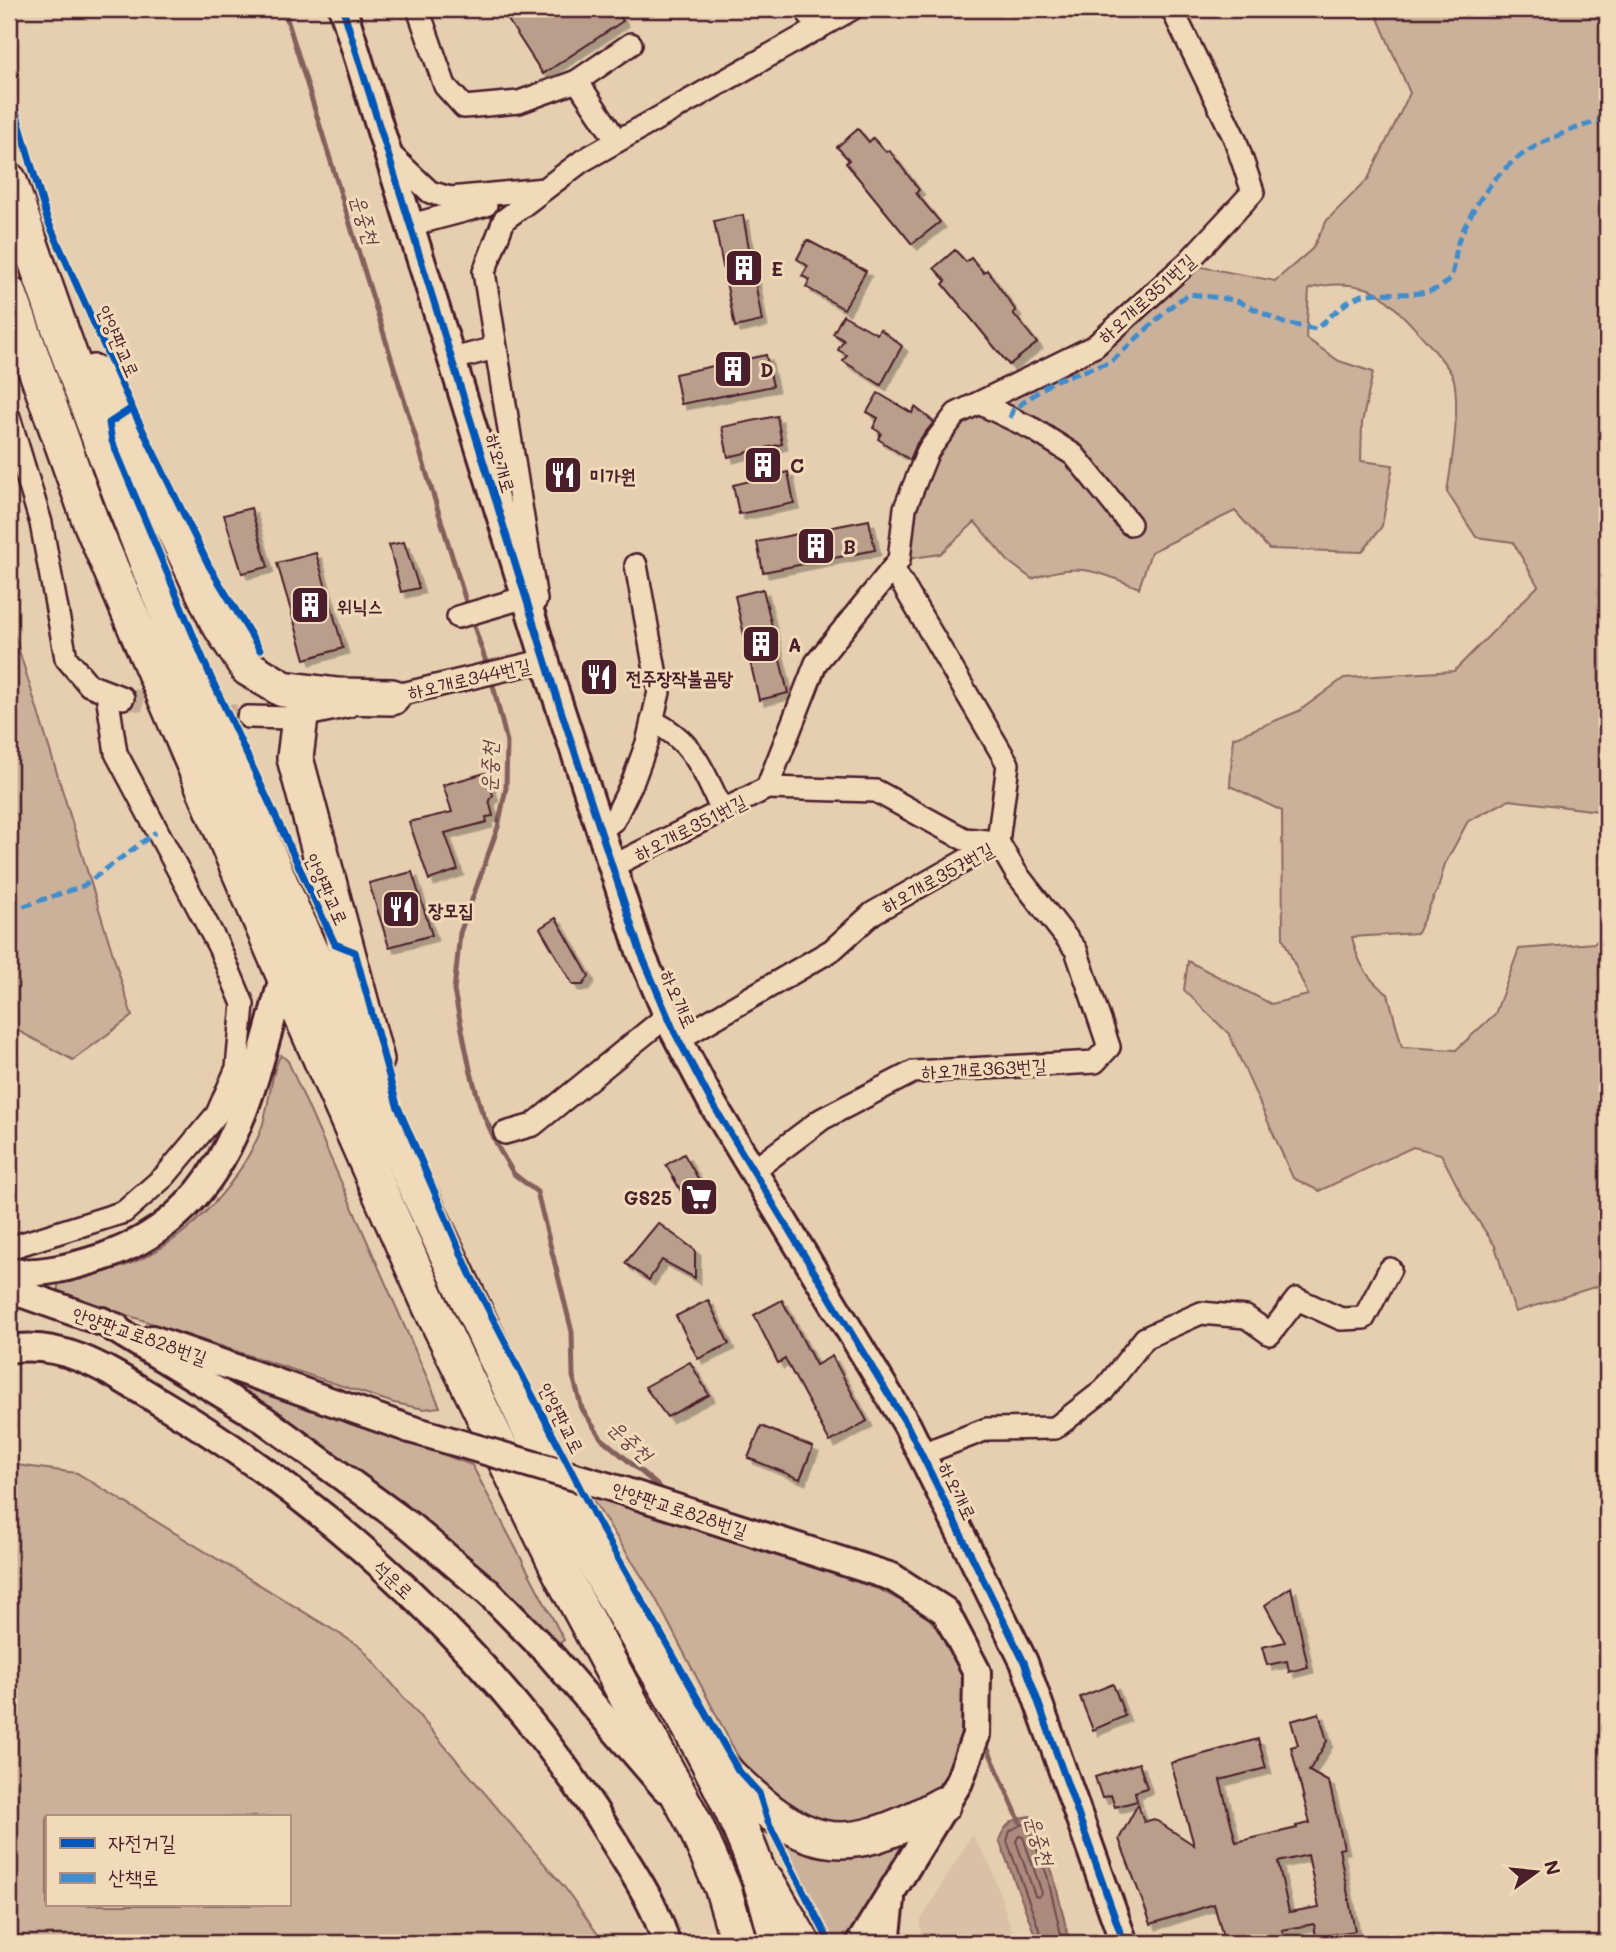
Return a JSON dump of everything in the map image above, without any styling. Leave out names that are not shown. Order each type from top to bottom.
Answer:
[{"type":"main road","points":[[9,172],[88,363],[146,470],[233,649],[248,668],[284,689],[337,696],[392,696]]},
{"type":"main road","name":"안양판교로","points":[[9,181],[51,309],[126,513],[232,774],[398,1152],[590,1555],[699,1747],[753,1856],[778,1943]]},
{"type":"main road","points":[[9,293],[90,520],[284,975],[437,1320],[559,1569],[694,1823],[723,1889],[738,1943]]},
{"type":"main road","points":[[300,717],[295,758],[349,954],[398,1152]]},
{"type":"main road","points":[[699,1747],[764,1809],[786,1825],[817,1836],[849,1840],[886,1834],[943,1805]]},
{"type":"main road","points":[[753,1856],[804,1943]]},
{"type":"main road","points":[[723,1889],[760,1943]]},
{"type":"street","name":"하오개로","points":[[343,9],[526,597],[640,951],[679,1039],[712,1103],[922,1454],[1024,1662],[1124,1943]]},
{"type":"street","points":[[418,9],[445,86],[464,107],[519,102],[577,80],[631,44]]},
{"type":"street","points":[[806,9],[818,29]]},
{"type":"street","points":[[546,660],[484,272],[504,220],[582,161],[852,9]]},
{"type":"street","name":"하오개로351번길","points":[[767,788],[816,663],[899,560],[905,509],[928,451],[956,414],[1095,346],[1186,264],[1253,192],[1235,139],[1172,9]]},
{"type":"street","points":[[577,80],[617,141]]},
{"type":"street","points":[[389,153],[430,192],[450,198],[546,188]]},
{"type":"street","points":[[411,225],[546,188]]},
{"type":"street","points":[[453,359],[495,348]]},
{"type":"street","points":[[979,403],[1033,429],[1074,454],[1130,524]]},
{"type":"street","points":[[9,417],[41,523],[66,658],[89,685],[115,696],[116,752],[219,947],[243,1004],[237,1068],[217,1114],[165,1176],[124,1212],[9,1248]]},
{"type":"street","points":[[601,830],[614,820],[620,809],[647,743],[659,692],[636,565]]},
{"type":"street","points":[[893,568],[1008,764],[998,842]]},
{"type":"street","points":[[458,617],[526,597]]},
{"type":"street","name":"하오개로344번길","points":[[248,717],[300,717],[546,660]]},
{"type":"street","points":[[652,721],[681,737],[693,752],[722,811]]},
{"type":"street","name":"하오개로351번길","points":[[613,866],[767,788],[876,791],[964,839],[998,842]]},
{"type":"street","name":"하오개로357번길","points":[[679,1039],[832,950],[873,913],[998,842],[1016,873],[1076,950],[1109,1046]]},
{"type":"street","points":[[9,1272],[70,1268],[118,1251],[147,1237],[188,1206],[215,1174],[234,1138],[284,975]]},
{"type":"street","name":"하오개로","points":[[505,1133],[533,1125],[668,1015]]},
{"type":"street","name":"하오개로363번길","points":[[754,1170],[822,1119],[913,1072],[1095,1062],[1109,1046]]},
{"type":"street","points":[[922,1454],[986,1429],[1055,1428],[1104,1390],[1145,1338],[1201,1313],[1246,1317],[1270,1334],[1297,1299],[1341,1319],[1364,1318],[1390,1269]]},
{"type":"street","name":"안양판교로828번길","points":[[9,1289],[411,1429],[620,1490],[892,1577],[945,1611],[977,1672],[976,1735],[959,1782],[860,1943]]},
{"type":"street","points":[[102,1321],[263,1419],[410,1526],[479,1584],[550,1655],[694,1823]]},
{"type":"street","name":"석운로","points":[[9,1349],[30,1346],[84,1357],[209,1431],[355,1541],[471,1654],[582,1789],[658,1914],[666,1943]]},
{"type":"street","points":[[886,1943],[893,1886]]},
{"type":"shaded area","points":[[1374,9],[1607,9],[1607,812],[1509,800],[1468,821],[1445,864],[1438,889],[1417,933],[1352,937],[1364,970],[1388,994],[1402,1047],[1456,1050],[1495,1014],[1519,949],[1595,943],[1607,932],[1607,1283],[1515,1312],[1495,1246],[1465,1201],[1441,1154],[1413,1147],[1319,1191],[1293,1178],[1229,1034],[1184,990],[1188,961],[1271,1004],[1308,995],[1283,938],[1282,811],[1230,786],[1233,738],[1299,711],[1344,678],[1454,671],[1538,586],[1513,542],[1476,537],[1447,492],[1455,436],[1456,392],[1450,372],[1431,346],[1390,303],[1372,290],[1340,285],[1309,289],[1306,338],[1339,361],[1373,372],[1362,423],[1361,461],[1393,465],[1382,526],[1362,552],[1269,549],[1235,511],[1151,552],[1139,588],[1086,570],[1062,570],[1032,579],[1008,561],[975,522],[940,554],[899,560],[905,508],[956,414],[1095,346],[1186,264],[1275,281],[1312,249],[1327,220],[1368,179],[1410,93]]},
{"type":"shaded area","points":[[9,618],[132,1016],[73,1060],[9,1026]]},
{"type":"shaded area","points":[[281,1055],[288,1061],[440,1407],[424,1409],[394,1403],[57,1292],[59,1282],[127,1265],[148,1255],[187,1229],[204,1213],[235,1177],[258,1137],[274,1072]]},
{"type":"shaded area","points":[[213,1372],[472,1465],[564,1640],[557,1645],[211,1378]]},
{"type":"shaded area","points":[[9,1464],[77,1473],[361,1647],[565,1888],[604,1943],[9,1943]]},
{"type":"shaded area","points":[[589,1494],[881,1590],[927,1615],[958,1660],[966,1694],[964,1730],[951,1768],[935,1790],[886,1824],[818,1826],[757,1784],[735,1751],[655,1597]]},
{"type":"shaded area","points":[[918,1824],[849,1943],[834,1943],[774,1827]]},
{"type":"shaded area","points":[[972,1834],[991,1867],[1016,1943],[922,1943],[920,1922]]},
{"type":"water","points":[[1031,1816],[1053,1874],[1070,1943],[1038,1943],[999,1840],[1010,1823]]},
{"type":"building","points":[[501,9],[616,9],[623,21],[543,74]]},
{"type":"building","points":[[858,129],[869,142],[873,138],[886,152],[889,150],[919,190],[916,193],[940,222],[912,244],[846,163],[849,160],[837,147]]},
{"type":"building","name":"E","points":[[743,215],[762,321],[735,327],[714,221]]},
{"type":"building","points":[[807,240],[866,271],[844,309],[806,287],[810,280],[802,276],[808,266],[797,259]]},
{"type":"building","points":[[955,250],[966,262],[971,258],[984,273],[987,270],[1016,311],[1013,313],[1037,343],[1009,365],[943,284],[946,281],[934,268]]},
{"type":"building","points":[[843,315],[877,334],[880,329],[902,346],[881,385],[843,361],[847,355],[838,350],[844,340],[833,334]]},
{"type":"building","name":"D","points":[[766,355],[773,386],[681,404],[675,374]]},
{"type":"building","points":[[878,393],[912,413],[915,407],[934,422],[917,443],[910,460],[878,439],[881,433],[873,428],[878,418],[867,412]]},
{"type":"building","points":[[777,416],[782,444],[728,457],[722,427]]},
{"type":"building","points":[[788,472],[794,503],[739,514],[733,485]]},
{"type":"building","points":[[251,508],[268,567],[242,573],[224,515]]},
{"type":"building","name":"B","points":[[869,520],[875,550],[763,572],[757,542]]},
{"type":"building","points":[[404,542],[419,588],[401,592],[389,545]]},
{"type":"building","name":"위닉스","points":[[316,553],[343,648],[305,659],[277,563]]},
{"type":"building","name":"A","points":[[763,589],[788,693],[759,700],[735,596]]},
{"type":"building","points":[[485,773],[493,795],[489,800],[493,816],[486,817],[487,822],[445,833],[458,870],[429,880],[409,822],[452,812],[443,785]]},
{"type":"building","name":"장모집","points":[[412,872],[432,935],[389,947],[369,883]]},
{"type":"building","points":[[556,918],[589,976],[583,985],[573,985],[540,928]]},
{"type":"building","points":[[684,1154],[707,1194],[689,1205],[666,1165]]},
{"type":"building","points":[[658,1223],[695,1250],[695,1278],[662,1260],[649,1280],[625,1263]]},
{"type":"building","points":[[708,1300],[729,1344],[698,1359],[676,1316]]},
{"type":"building","points":[[782,1300],[816,1365],[832,1356],[867,1421],[830,1442],[785,1359],[778,1363],[754,1315]]},
{"type":"building","points":[[690,1362],[709,1395],[667,1417],[645,1387]]},
{"type":"building","points":[[761,1426],[813,1447],[800,1479],[748,1458]]},
{"type":"building","points":[[1291,1587],[1308,1667],[1289,1672],[1287,1661],[1267,1665],[1262,1647],[1285,1642],[1265,1605]]},
{"type":"building","points":[[1113,1684],[1125,1716],[1093,1730],[1080,1697]]},
{"type":"building","points":[[1319,1713],[1327,1741],[1309,1771],[1329,1782],[1344,1848],[1339,1849],[1355,1931],[1316,1937],[1314,1924],[1282,1930],[1284,1937],[1261,1942],[1260,1937],[1234,1943],[1223,1937],[1214,1904],[1151,1924],[1119,1839],[1138,1804],[1144,1822],[1154,1819],[1194,1845],[1171,1763],[1258,1739],[1266,1768],[1220,1780],[1236,1842],[1310,1823],[1291,1747],[1298,1745],[1291,1721]],"holes":[[[1308,1855],[1319,1907],[1289,1912],[1278,1862]]]},
{"type":"building","points":[[1139,1763],[1147,1788],[1135,1792],[1137,1801],[1115,1807],[1111,1795],[1102,1798],[1095,1777]]},
{"type":"waterway","name":"운중천","points":[[284,9],[468,608]]},
{"type":"waterway","name":"운중천","points":[[471,617],[488,668]]},
{"type":"waterway","name":"운중천","points":[[491,677],[507,742],[506,788],[498,827],[460,933],[454,991],[470,1069],[481,1109],[499,1149],[514,1174],[537,1192],[572,1332],[573,1376],[582,1409],[601,1438],[663,1490]]},
{"type":"waterway","name":"운중천","points":[[988,1749],[1020,1822]]},
{"type":"tunnel","points":[[123,698],[248,717]]},
{"type":"marked path","points":[[1010,418],[1013,410],[1053,381],[1111,362],[1175,303],[1190,294],[1235,300],[1284,323],[1316,329],[1357,297],[1428,292],[1438,288],[1450,277],[1458,243],[1473,211],[1502,172],[1536,146],[1607,118]]},
{"type":"marked path","points":[[9,903],[21,907],[83,886],[156,832]]},
{"type":"cycle path","points":[[343,9],[556,695],[640,951],[674,1031],[712,1103],[907,1425],[1024,1662],[1124,1943]]},
{"type":"cycle path","points":[[9,88],[47,219],[132,408],[109,423],[112,441],[212,680],[335,944],[355,952],[397,1105],[470,1274],[595,1517],[738,1770],[759,1793],[768,1822],[830,1943]]},
{"type":"cycle path","points":[[132,408],[209,566],[260,650]]},
{"type":"place","name":"E","points":[[744,268]]},
{"type":"place","name":"D","points":[[733,369]]},
{"type":"place","name":"C","points":[[763,465]]},
{"type":"place","name":"미가원","points":[[563,475]]},
{"type":"place","name":"B","points":[[816,546]]},
{"type":"place","name":"위닉스","points":[[310,605]]},
{"type":"place","name":"A","points":[[761,644]]},
{"type":"place","name":"전주장작불곰탕","points":[[599,677]]},
{"type":"place","name":"장모집","points":[[401,909]]},
{"type":"place","name":"GS25","points":[[699,1197]]}]
